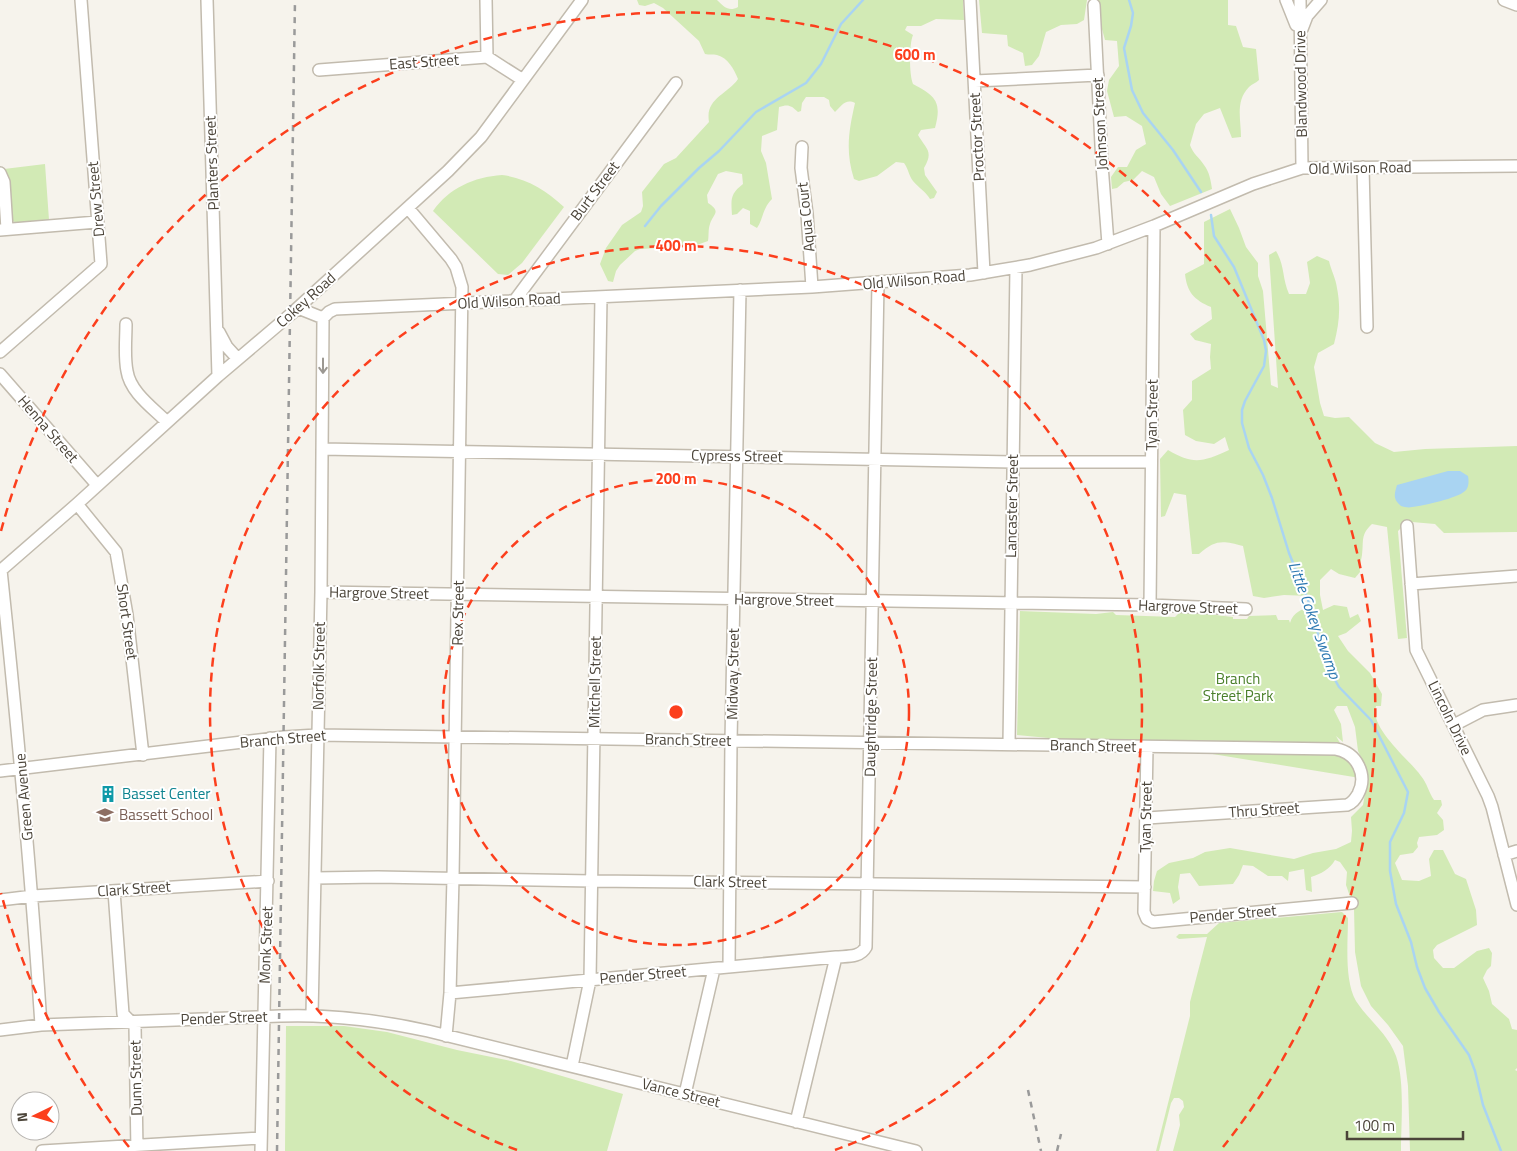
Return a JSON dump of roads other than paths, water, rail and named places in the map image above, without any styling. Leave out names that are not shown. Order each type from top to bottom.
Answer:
[{"type":"street","name":"Drew Street","points":[[0,352],[101,264],[81,0]]},
{"type":"street","name":"Planters Street","points":[[207,0],[218,376]]},
{"type":"street","points":[[486,0],[487,57],[523,80]]},
{"type":"street","name":"Cokey Road","points":[[1,570],[218,376],[298,308],[471,148],[582,0]]},
{"type":"street","name":"Proctor Street","points":[[970,0],[984,273]]},
{"type":"street","points":[[1286,0],[1294,16],[1300,36]]},
{"type":"street","name":"Blandwood Drive","points":[[1300,0],[1302,168]]},
{"type":"street","points":[[1300,36],[1307,16],[1321,0]]},
{"type":"street","points":[[1504,0],[1517,5]]},
{"type":"street","name":"Johnson Street","points":[[1094,5],[1108,244]]},
{"type":"street","name":"East Street","points":[[319,70],[487,57]]},
{"type":"street","points":[[974,81],[1098,75]]},
{"type":"street","name":"Burt Street","points":[[515,300],[676,83]]},
{"type":"street","name":"Aqua Court","points":[[802,147],[801,168],[807,214],[812,287]]},
{"type":"street","name":"Old Wilson Road","points":[[323,318],[336,308],[462,304],[812,287],[984,273],[1045,262],[1108,244],[1253,184],[1302,168],[1517,166]]},
{"type":"street","points":[[1363,167],[1367,327]]},
{"type":"street","points":[[0,173],[4,182],[3,230],[98,222]]},
{"type":"street","name":"Rex Street","points":[[408,208],[456,267],[462,287],[453,878],[450,993],[446,1036]]},
{"type":"street","name":"Tyan Street","points":[[1150,604],[1154,226]]},
{"type":"street","name":"Lancaster Street","points":[[1009,744],[1016,268]]},
{"type":"street","name":"Daughtridge Street","points":[[836,957],[858,955],[866,947],[878,283]]},
{"type":"street","name":"Midway Street","points":[[729,967],[740,290]]},
{"type":"street","name":"Mitchell Street","points":[[572,1066],[590,980],[601,297]]},
{"type":"street","points":[[298,308],[323,318]]},
{"type":"street","name":"Norfolk Street","points":[[312,1015],[321,592],[323,318]]},
{"type":"street","points":[[126,324],[127,371],[131,382],[167,422]]},
{"type":"street","name":"Planters Street","points":[[217,326],[223,342],[238,359]]},
{"type":"street","name":"Henna Street","points":[[0,374],[97,485]]},
{"type":"street","name":"Cypress Street","points":[[322,449],[1013,462],[1151,462]]},
{"type":"street","name":"Short Street","points":[[77,504],[116,552],[129,634],[143,755]]},
{"type":"street","name":"Lincoln Drive","points":[[1406,526],[1416,650],[1490,802],[1517,905]]},
{"type":"street","name":"Green Avenue","points":[[1,570],[33,896],[41,1025]]},
{"type":"street","points":[[1411,584],[1517,576]]},
{"type":"street","name":"Hargrove Street","points":[[321,592],[1011,604],[1150,604],[1246,609]]},
{"type":"street","points":[[1454,725],[1483,710],[1517,705]]},
{"type":"street","name":"Branch Street","points":[[0,771],[270,738],[317,735],[1336,749],[1345,751],[1353,757],[1363,776]]},
{"type":"street","name":"Monk Street","points":[[261,1151],[270,738]]},
{"type":"street","name":"Tyan Street","points":[[1145,887],[1147,747]]},
{"type":"street","name":"Thru Street","points":[[1147,818],[1347,805],[1352,803],[1358,794],[1362,786],[1363,776]]},
{"type":"street","points":[[1504,854],[1517,851]]},
{"type":"street","name":"Clark Street","points":[[316,878],[370,877],[1145,887]]},
{"type":"street","name":"Clark Street","points":[[0,900],[33,896],[268,880]]},
{"type":"street","name":"Pender Street","points":[[1145,887],[1144,912],[1147,919],[1153,922],[1352,903]]},
{"type":"street","name":"Dunn Street","points":[[114,890],[122,1014],[135,1026],[137,1148]]},
{"type":"street","points":[[796,1122],[836,957]]},
{"type":"street","name":"Pender Street","points":[[450,993],[836,957]]},
{"type":"street","points":[[685,1094],[714,969]]},
{"type":"street","name":"Pender Street","points":[[0,1030],[41,1025],[312,1015],[366,1019],[446,1036]]},
{"type":"street","name":"Vance Street","points":[[446,1036],[916,1151]]},
{"type":"street","points":[[42,1151],[137,1148],[261,1138]]},
{"type":"water","points":[[1448,471],[1460,471],[1468,476],[1467,488],[1461,494],[1448,499],[1411,507],[1401,506],[1395,499],[1397,485]]},
{"type":"waterway","points":[[645,226],[661,206],[719,151],[756,112],[806,83],[821,64],[841,24],[863,0]]},
{"type":"waterway","name":"Little Cokey Swamp","points":[[1129,0],[1133,13],[1124,48],[1132,90],[1143,113],[1173,150],[1201,192]]},
{"type":"waterway","name":"Little Cokey Swamp","points":[[1211,215],[1214,236],[1234,267],[1264,340],[1266,351],[1264,366],[1242,410],[1242,423],[1249,448],[1272,498],[1289,553],[1308,600],[1328,667],[1339,687],[1371,720],[1408,792],[1404,813],[1390,842],[1390,871],[1396,904],[1411,942],[1417,967],[1425,988],[1469,1055],[1483,1105],[1501,1151]]},
{"type":"railway","points":[[277,1151],[295,0]]},
{"type":"railway","points":[[1028,1090],[1041,1151]]},
{"type":"railway","points":[[1057,1151],[1061,1134]]},
{"type":"place","name":"Basset Center","points":[[108,794]]},
{"type":"place","name":"Bassett School","points":[[105,815]]},
{"type":"park label","name":"Branch Street Park","points":[[1238,688]]}]
